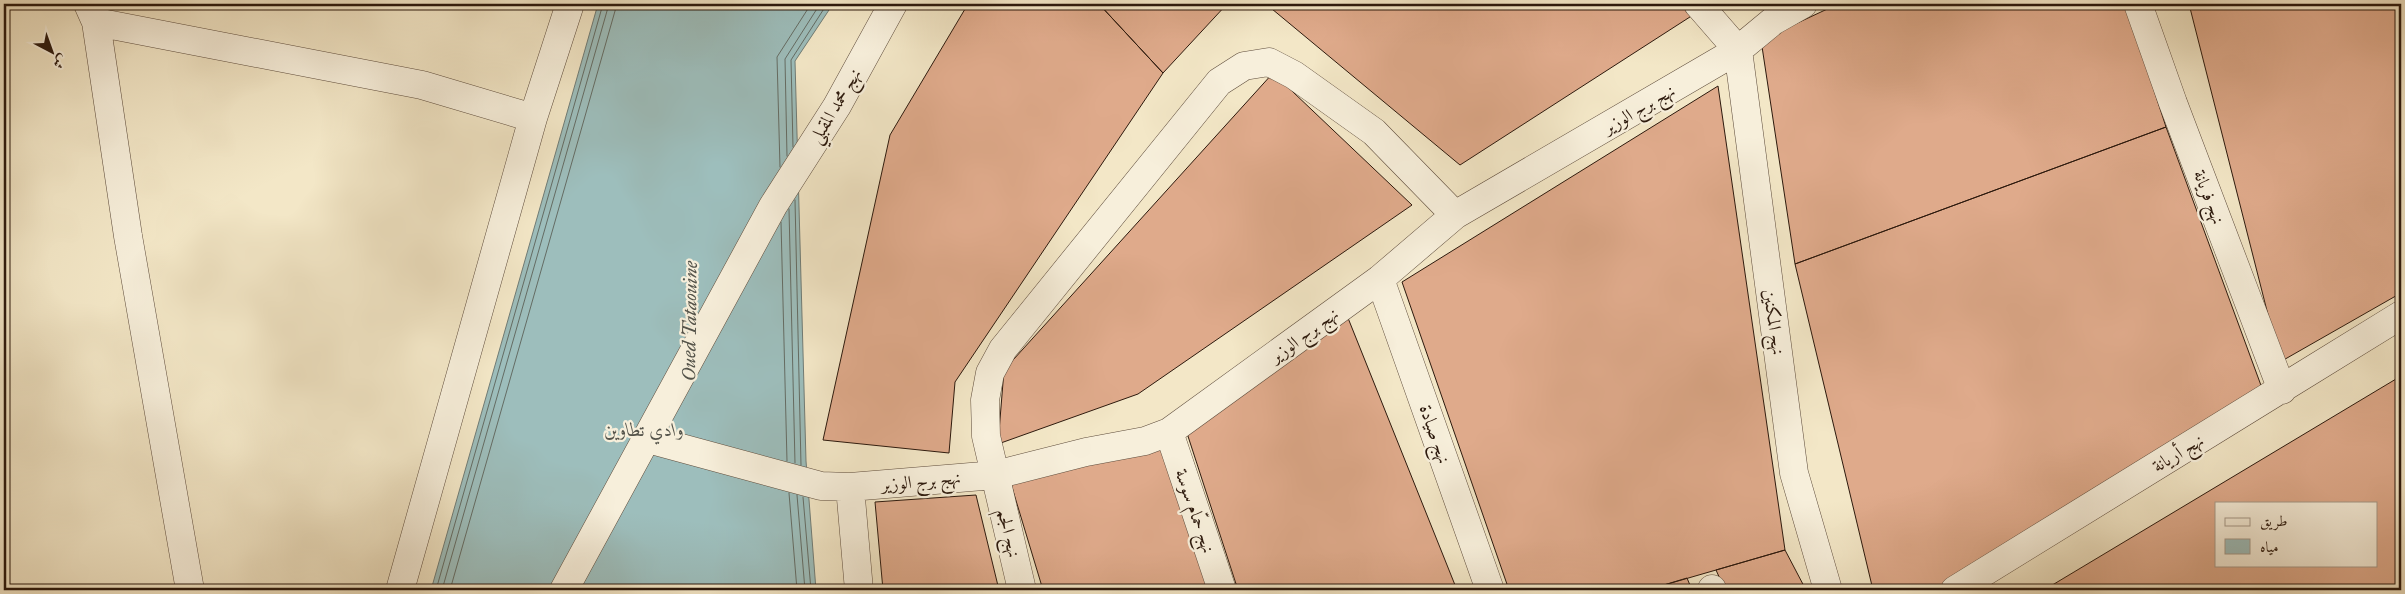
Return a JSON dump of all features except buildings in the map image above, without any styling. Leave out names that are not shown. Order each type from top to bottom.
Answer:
[{"type":"street","points":[[400,590],[533,118],[570,4]]},
{"type":"street","name":"نهج محمد المقبلي","points":[[564,590],[648,439],[773,206],[837,106],[894,4]]},
{"type":"street","points":[[1698,4],[1738,50]]},
{"type":"street","name":"نهج برج الوزير","points":[[648,439],[821,486],[850,486],[995,475],[1086,452],[1145,441],[1169,432],[1380,279],[1455,216],[1738,50],[1772,22],[1803,4]]},
{"type":"street","name":"نهج فريانة","points":[[2138,4],[2173,103],[2282,390]]},
{"type":"street","points":[[190,590],[128,236],[92,13],[422,85],[533,118]]},
{"type":"street","name":"نهج المكنين","points":[[1738,50],[1794,473],[1828,590]]},
{"type":"street","name":"نهج الجم","points":[[1022,590],[986,436],[985,400],[990,373],[1002,348],[1219,82],[1244,66],[1269,62],[1322,92],[1374,132],[1455,216]]},
{"type":"street","name":"نهج صيادة","points":[[1380,279],[1490,590]]},
{"type":"street","name":"نهج أريانة","points":[[1954,590],[2282,390],[2401,315]]},
{"type":"street","name":"نهج حمّام سوسة","points":[[1169,432],[1222,590]]},
{"type":"street","points":[[850,486],[859,590]]},
{"type":"water","name":"وادي تطاوين","points":[[598,4],[833,4],[795,61],[806,461],[816,590],[431,590]]},
{"type":"water label","name":"Oued Tataouine","points":[[689,321]]}]
